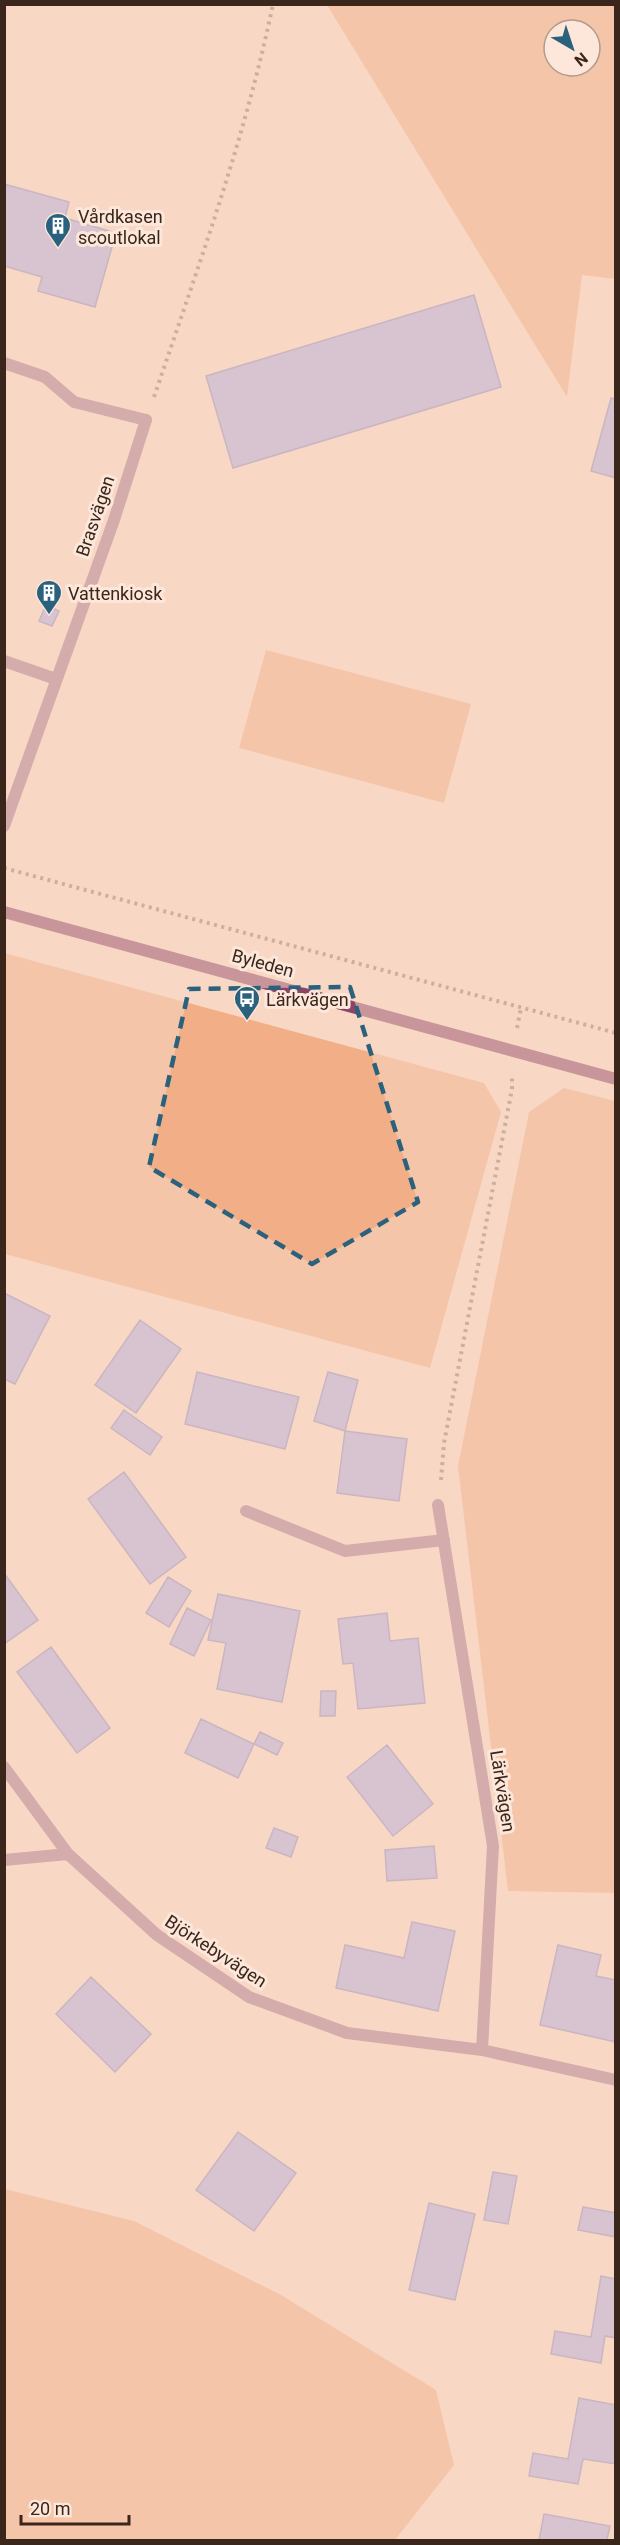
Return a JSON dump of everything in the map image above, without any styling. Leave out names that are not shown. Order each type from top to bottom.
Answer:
[{"type":"street","points":[[4,363],[45,377],[74,402],[146,420]]},
{"type":"street","name":"Brasvägen","points":[[4,826],[114,520],[146,420]]},
{"type":"street","points":[[4,661],[56,679]]},
{"type":"street","name":"Byleden","points":[[4,912],[615,1079]]},
{"type":"street","name":"Lärkvägen","points":[[438,1505],[493,1846],[482,2050]]},
{"type":"street","points":[[246,1512],[345,1551],[444,1540]]},
{"type":"street","name":"Björkebyvägen","points":[[4,1767],[68,1854],[157,1935],[249,1997],[347,2033],[482,2050],[615,2080]]},
{"type":"street","points":[[4,1860],[68,1854]]},
{"type":"path","points":[[146,420],[235,157],[262,60],[273,4]]},
{"type":"path","points":[[4,868],[615,1034]]},
{"type":"path","points":[[438,1505],[444,1443],[512,1089],[512,1049],[521,1008]]},
{"type":"highlighted area","points":[[350,987],[418,1202],[312,1264],[149,1167],[189,989]]},
{"type":"shaded area","points":[[327,5],[615,5],[615,279],[582,275],[567,397]]},
{"type":"shaded area","points":[[266,650],[471,704],[444,803],[239,748]]},
{"type":"shaded area","points":[[4,953],[484,1083],[501,1112],[430,1368],[5,1254]]},
{"type":"shaded area","points":[[564,1088],[615,1101],[615,1893],[508,1891],[458,1466],[529,1112]]},
{"type":"shaded area","points":[[5,2189],[134,2221],[281,2295],[436,2390],[454,2465],[395,2540],[5,2540]]},
{"type":"building","name":"Vårdkasen scoutlokal","points":[[4,184],[69,202],[65,218],[116,233],[95,307],[38,291],[42,277],[4,266]]},
{"type":"building","points":[[474,295],[501,387],[233,468],[206,376]]},
{"type":"building","points":[[611,398],[616,399],[616,478],[591,471]]},
{"type":"building","name":"Vattenkiosk","points":[[46,605],[59,611],[52,626],[39,621]]},
{"type":"building","points":[[4,1293],[50,1316],[15,1384],[4,1379]]},
{"type":"building","points":[[140,1320],[181,1349],[136,1413],[95,1385]]},
{"type":"building","points":[[197,1372],[299,1397],[285,1449],[185,1424]]},
{"type":"building","points":[[328,1372],[358,1380],[345,1431],[314,1421]]},
{"type":"building","points":[[124,1410],[162,1437],[150,1455],[111,1428]]},
{"type":"building","points":[[345,1431],[407,1439],[399,1501],[337,1493]]},
{"type":"building","points":[[124,1472],[186,1557],[150,1584],[88,1499]]},
{"type":"building","points":[[4,1573],[38,1620],[4,1644]]},
{"type":"building","points":[[168,1577],[191,1591],[169,1627],[146,1613]]},
{"type":"building","points":[[218,1594],[300,1611],[282,1702],[217,1689],[226,1643],[208,1640]]},
{"type":"building","points":[[187,1608],[211,1620],[194,1656],[170,1644]]},
{"type":"building","points":[[387,1613],[390,1641],[418,1638],[425,1703],[358,1709],[353,1663],[343,1664],[338,1619]]},
{"type":"building","points":[[51,1647],[110,1728],[77,1753],[17,1672]]},
{"type":"building","points":[[321,1691],[336,1691],[335,1716],[320,1716]]},
{"type":"building","points":[[201,1719],[254,1744],[238,1778],[185,1753]]},
{"type":"building","points":[[260,1732],[283,1743],[277,1755],[254,1744]]},
{"type":"building","points":[[387,1745],[433,1804],[393,1836],[347,1777]]},
{"type":"building","points":[[274,1828],[298,1837],[291,1857],[266,1848]]},
{"type":"building","points":[[434,1846],[437,1878],[387,1881],[385,1850]]},
{"type":"building","points":[[412,1922],[455,1931],[438,2011],[336,1988],[345,1945],[404,1958]]},
{"type":"building","points":[[558,1945],[601,1955],[596,1976],[616,1980],[616,2042],[540,2025]]},
{"type":"building","points":[[91,1977],[151,2034],[115,2072],[56,2014]]},
{"type":"building","points":[[238,2132],[296,2173],[254,2231],[196,2190]]},
{"type":"building","points":[[493,2172],[517,2176],[508,2224],[484,2220]]},
{"type":"building","points":[[429,2203],[475,2214],[455,2300],[409,2290]]},
{"type":"building","points":[[583,2207],[616,2213],[616,2237],[578,2230]]},
{"type":"building","points":[[601,2276],[616,2279],[616,2338],[605,2336],[601,2363],[551,2354],[555,2331],[591,2337]]},
{"type":"building","points":[[579,2398],[616,2405],[616,2464],[583,2459],[578,2484],[529,2476],[533,2453],[568,2459]]},
{"type":"building","points":[[544,2514],[610,2526],[607,2540],[539,2540]]},
{"type":"place","name":"Vårdkasen scoutlokal","points":[[58,249]]},
{"type":"place","name":"Vattenkiosk","points":[[49,616]]},
{"type":"place","name":"Lärkvägen","points":[[247,1022]]}]
